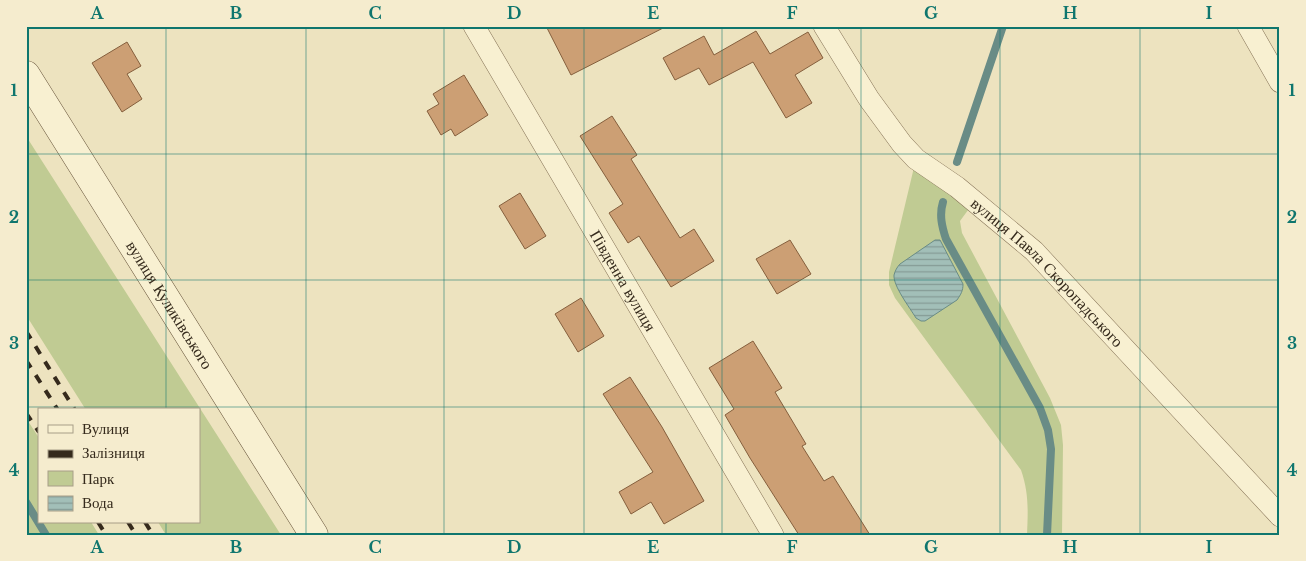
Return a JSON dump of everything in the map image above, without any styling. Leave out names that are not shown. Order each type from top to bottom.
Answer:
[{"type":"street","name":"Південна вулиця","points":[[474,26],[773,535]]},
{"type":"street","name":"вулиця Павла Скоропадського","points":[[824,26],[869,99],[902,144],[916,159],[957,187],[1034,251],[1280,516]]},
{"type":"street","points":[[1248,26],[1280,82]]},
{"type":"street","name":"вулиця Куликівського","points":[[26,75],[314,535]]},
{"type":"green space","points":[[26,136],[200,408],[85,408],[26,315]]},
{"type":"green space","points":[[916,159],[974,202],[960,221],[962,233],[1050,398],[1061,425],[1063,445],[1062,535],[1027,535],[1027,494],[1021,470],[895,298],[889,285],[889,272]]},
{"type":"green space","points":[[200,408],[281,535],[166,535],[159,524],[200,524]]},
{"type":"green space","points":[[26,418],[38,436],[38,524],[92,524],[99,535],[28,535],[26,532]]},
{"type":"water","points":[[935,240],[940,240],[963,284],[963,289],[957,300],[925,321],[921,321],[916,318],[902,297],[894,280],[894,275],[900,264]]},
{"type":"building","points":[[546,26],[667,26],[571,75]]},
{"type":"building","points":[[756,31],[770,54],[808,32],[823,58],[795,75],[812,103],[786,118],[753,62],[709,85],[699,68],[675,80],[663,58],[704,36],[714,55]]},
{"type":"building","points":[[127,42],[141,66],[127,74],[142,99],[122,112],[92,63]]},
{"type":"building","points":[[464,75],[488,115],[455,136],[451,129],[441,135],[427,111],[439,104],[433,94]]},
{"type":"building","points":[[612,116],[637,155],[631,159],[680,238],[694,229],[714,261],[671,287],[639,236],[628,243],[609,213],[623,204],[580,136]]},
{"type":"building","points":[[520,193],[546,236],[525,249],[499,206]]},
{"type":"building","points":[[790,240],[811,274],[777,294],[756,259]]},
{"type":"building","points":[[581,298],[604,336],[578,352],[555,314]]},
{"type":"building","points":[[753,341],[782,388],[775,392],[806,444],[802,446],[824,481],[833,476],[870,535],[799,535],[750,458],[725,415],[734,409],[709,368]]},
{"type":"building","points":[[630,377],[662,427],[704,501],[664,524],[651,502],[631,514],[619,492],[653,472],[603,394]]},
{"type":"waterway","points":[[957,162],[1003,26]]},
{"type":"waterway","points":[[943,202],[941,212],[946,239],[1040,408],[1048,430],[1051,449],[1047,535]]},
{"type":"waterway","points":[[26,502],[38,522]]},
{"type":"waterway","points":[[39,524],[46,535]]},
{"type":"railway","points":[[26,331],[74,408]]},
{"type":"railway","points":[[26,360],[57,408]]},
{"type":"railway","points":[[26,413],[38,431]]},
{"type":"railway","points":[[99,524],[106,535]]},
{"type":"railway","points":[[129,524],[136,535]]},
{"type":"railway","points":[[146,524],[153,535]]}]
